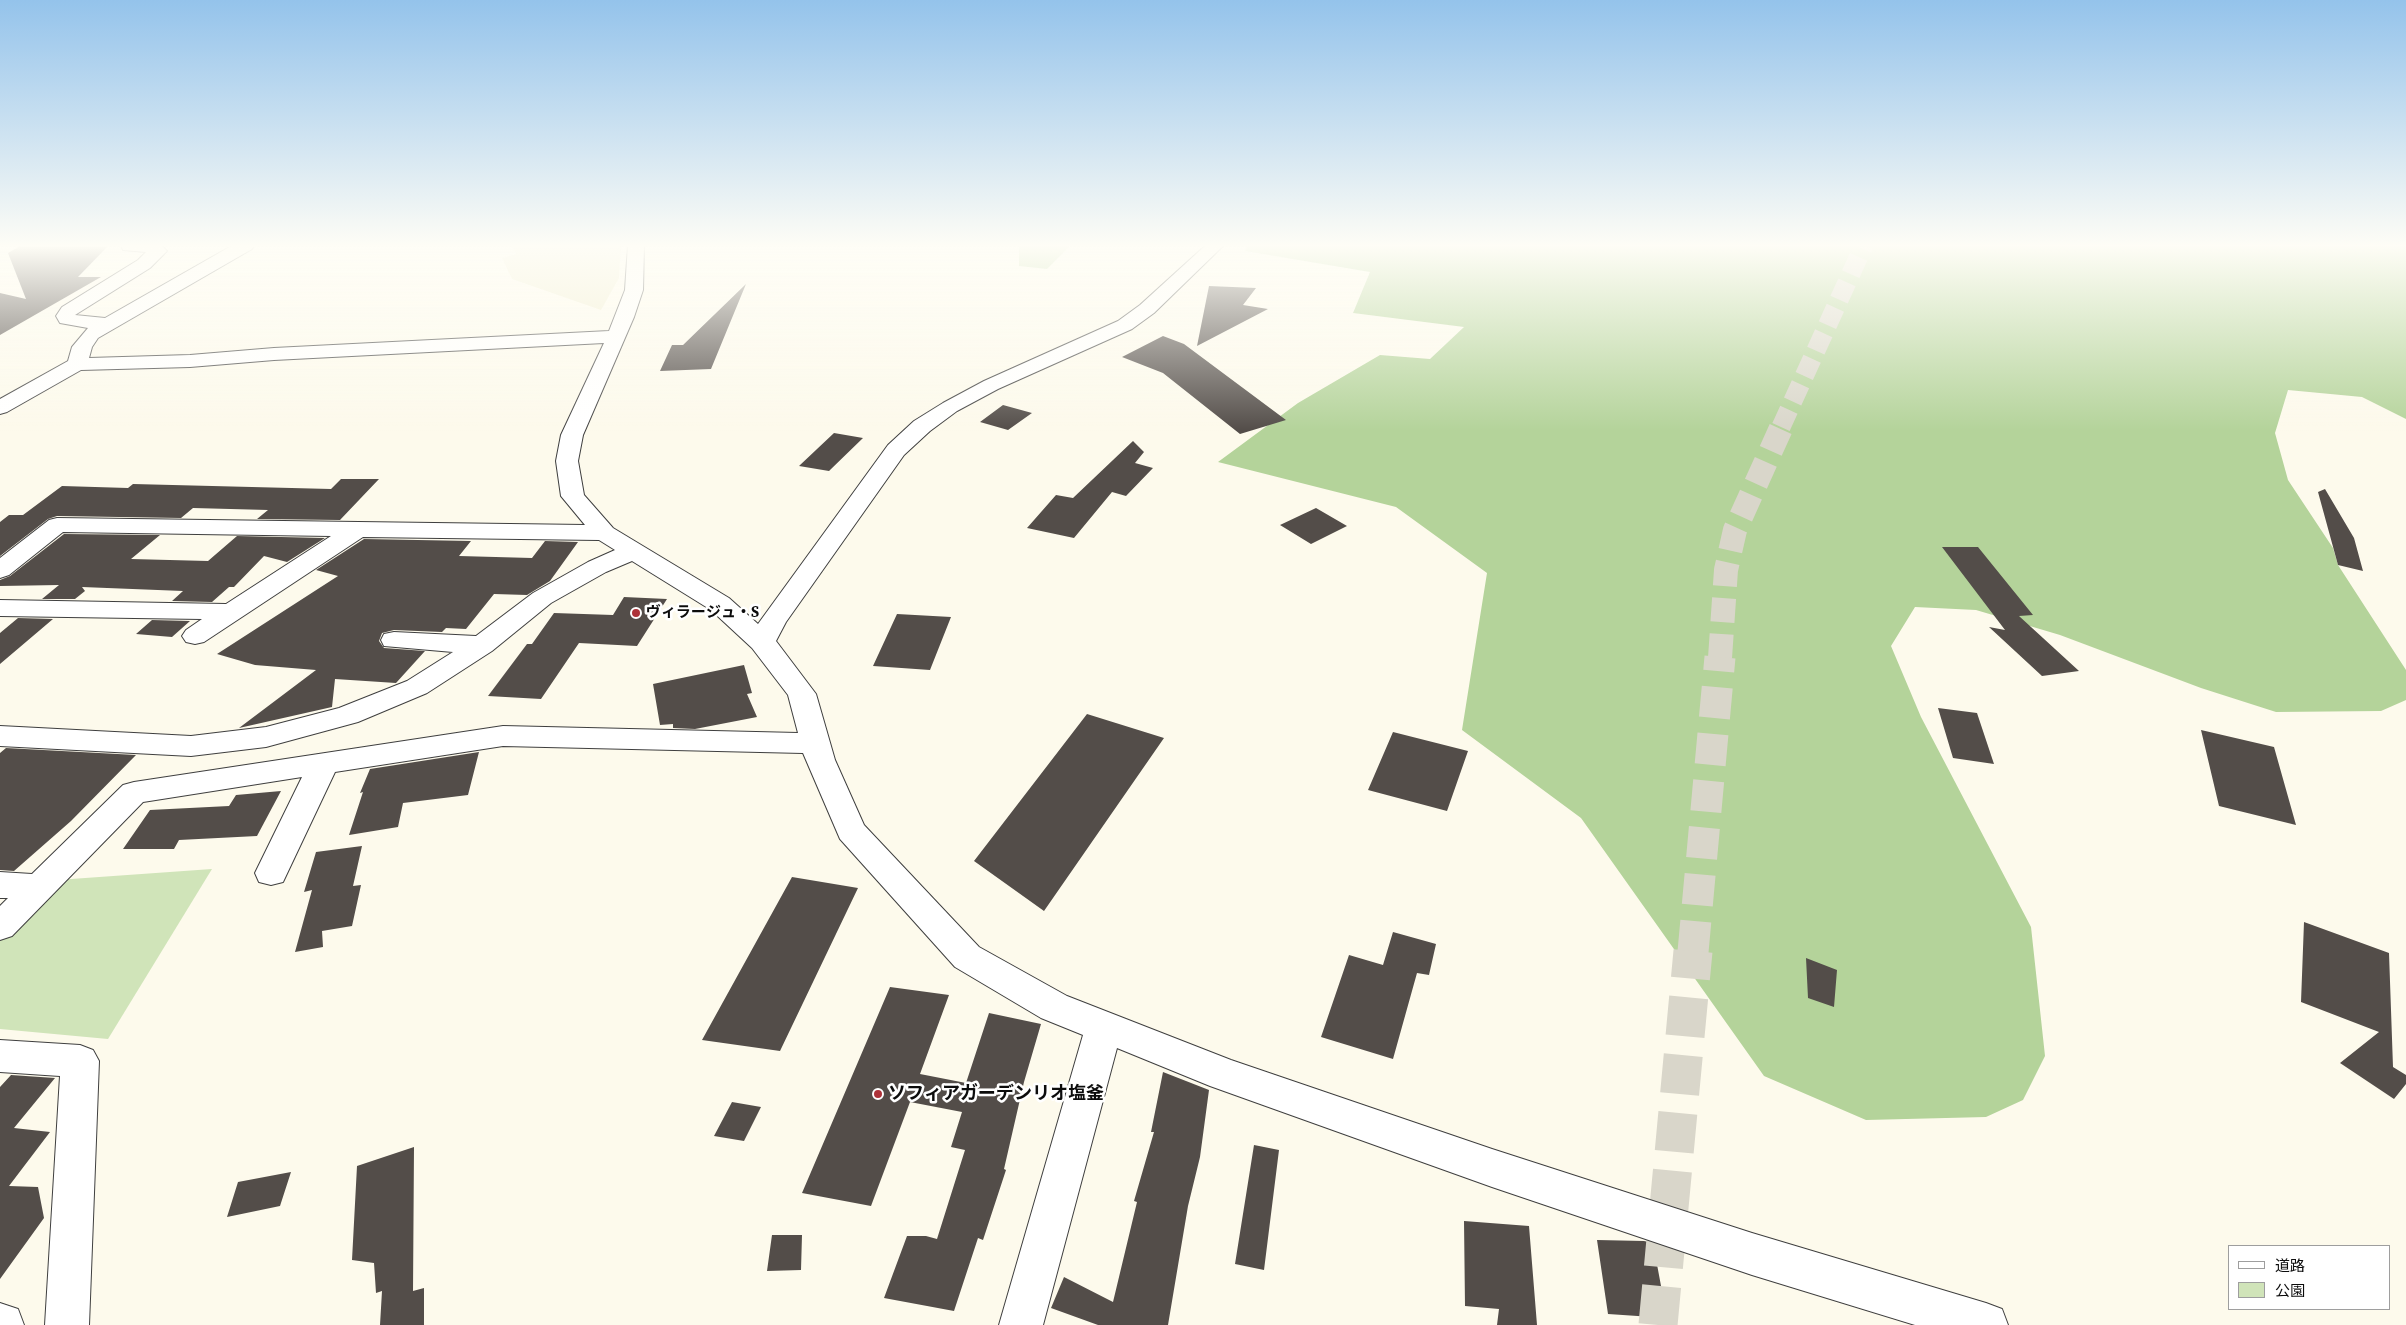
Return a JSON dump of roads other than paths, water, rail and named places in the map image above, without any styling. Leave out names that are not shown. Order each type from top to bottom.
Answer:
[{"type":"street","points":[[77,307],[65,316],[67,319],[76,322],[107,324]]},
{"type":"street","points":[[77,364],[82,347],[91,334],[137,307]]},
{"type":"street","points":[[628,307],[618,336],[572,436],[567,461],[573,496],[604,533],[720,604],[762,642],[802,694],[817,743],[820,760],[851,831],[967,957],[1054,1007],[1223,1074],[1492,1168],[1752,1254],[1986,1325]]},
{"type":"street","points":[[762,642],[773,621],[896,450],[922,426],[950,407],[991,385],[1125,325],[1149,307]]},
{"type":"street","points":[[0,408],[77,364],[190,361],[618,336]]},
{"type":"street","points":[[0,570],[57,525],[604,533]]},
{"type":"street","points":[[195,636],[357,530]]},
{"type":"street","points":[[0,736],[191,746],[266,737],[348,715],[417,687],[482,645],[542,598],[596,567],[633,551]]},
{"type":"street","points":[[0,608],[232,612]]},
{"type":"street","points":[[394,640],[482,645]]},
{"type":"street","points":[[0,927],[134,793],[325,762],[504,736],[817,743]]},
{"type":"street","points":[[272,873],[325,762]]},
{"type":"street","points":[[0,885],[40,887]]},
{"type":"street","points":[[1021,1325],[1104,1026]]},
{"type":"street","points":[[0,1056],[80,1061],[67,1325]]},
{"type":"tunnel","points":[[1781,427],[1836,307]]},
{"type":"tunnel","points":[[1720,658],[1726,570],[1735,530],[1782,426]]},
{"type":"tunnel","points":[[1693,952],[1720,657]]},
{"type":"tunnel","points":[[1658,1325],[1693,951]]},
{"type":"place","name":"ヴィラージュ・S","points":[[636,613]]},
{"type":"place","name":"ソフィアガーデンリオ塩釜","points":[[878,1094]]}]
